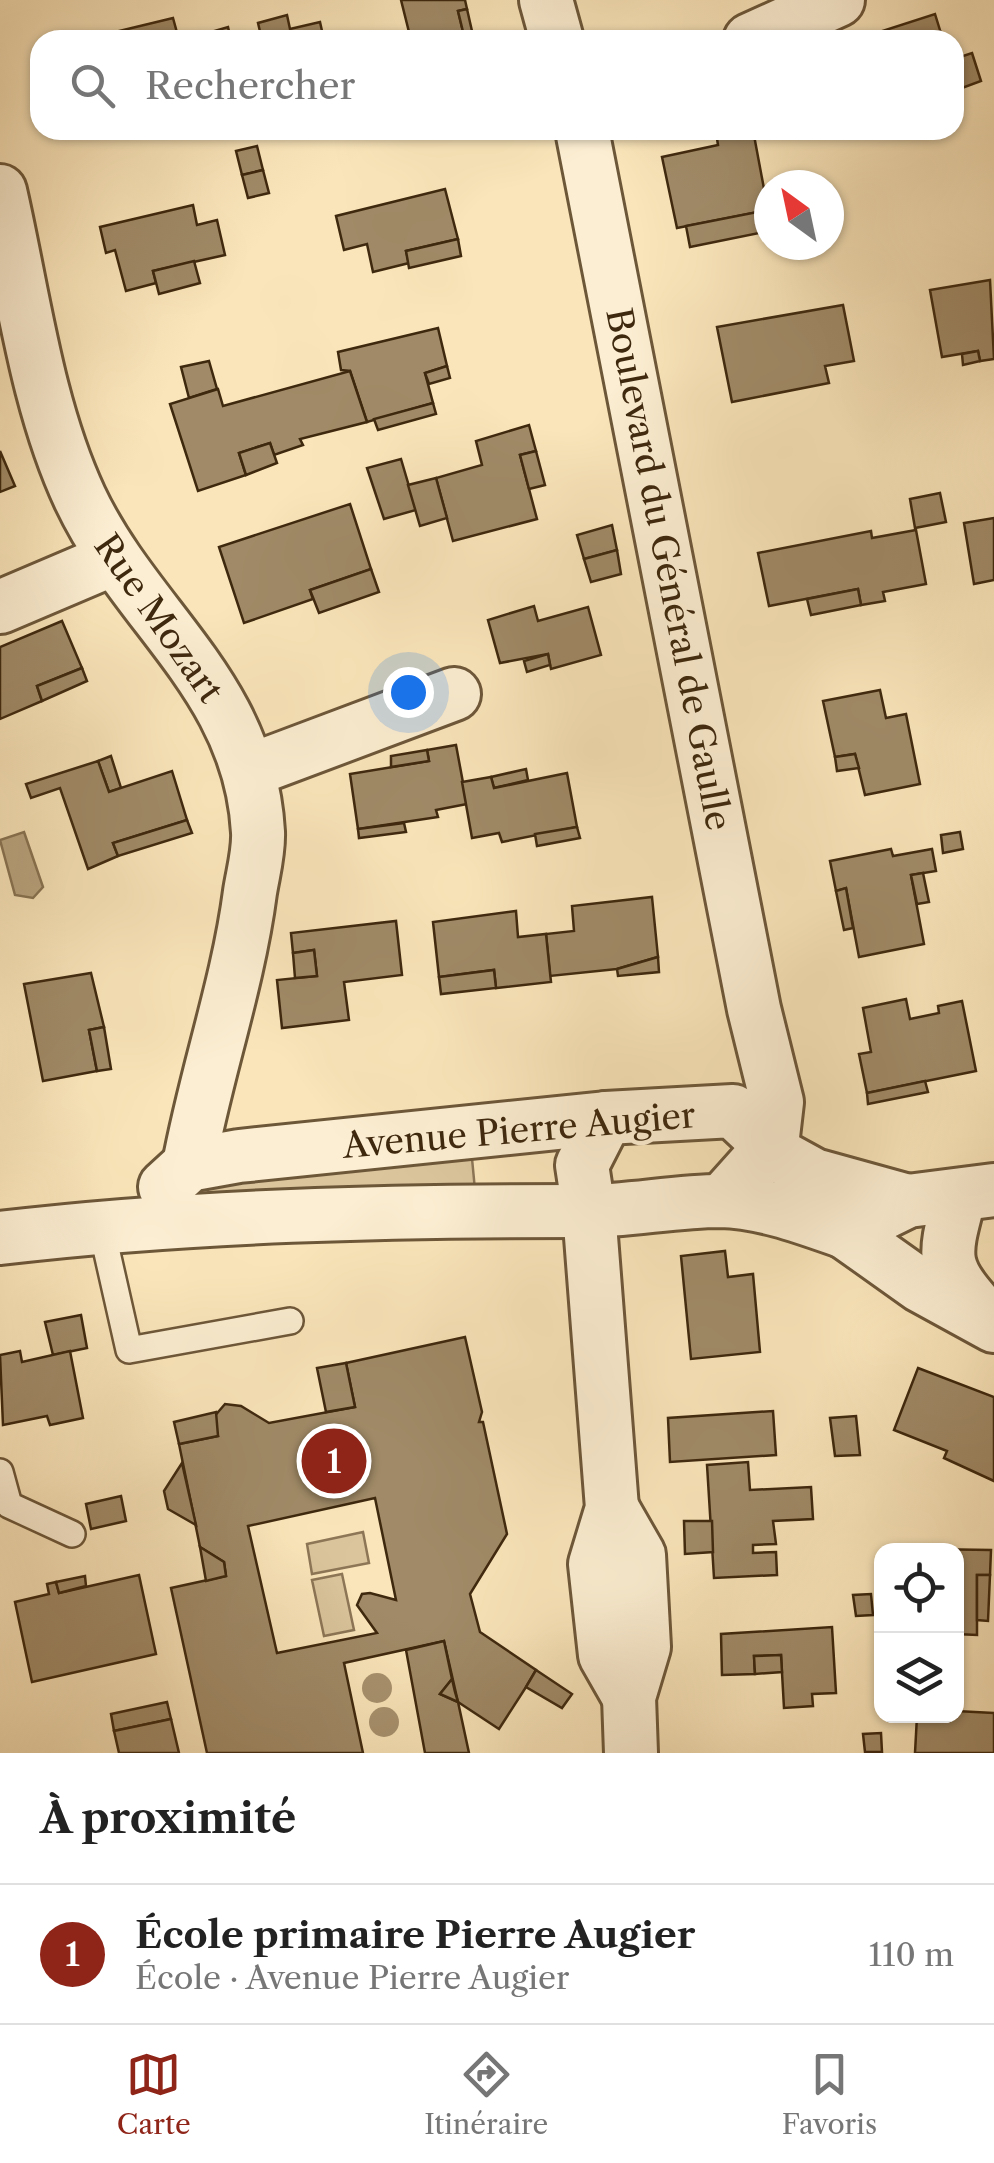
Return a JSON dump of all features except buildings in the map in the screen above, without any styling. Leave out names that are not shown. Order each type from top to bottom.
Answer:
[{"type":"street","points":[[546,0],[555,30]]},
{"type":"street","points":[[772,30],[838,0]]},
{"type":"street","name":"Boulevard du Général de Gaulle","points":[[584,140],[754,1009],[777,1102],[772,1145]]},
{"type":"street","name":"Rue Mozart","points":[[0,191],[46,394],[79,495],[113,559],[216,691],[249,771],[258,835],[245,933],[189,1165]]},
{"type":"street","points":[[0,607],[113,559]]},
{"type":"street","points":[[249,771],[454,694]]},
{"type":"street","points":[[733,1111],[754,1009]]},
{"type":"street","name":"Avenue Pierre Augier","points":[[189,1165],[239,1156],[606,1118],[733,1111],[783,1158],[814,1175],[908,1202]]},
{"type":"street","points":[[606,1118],[582,1165],[590,1211],[612,1508],[595,1564],[605,1655],[628,1697],[631,1753]]},
{"type":"street","points":[[722,1201],[772,1145]]},
{"type":"street","points":[[115,1224],[189,1165]]},
{"type":"street","points":[[977,1192],[944,1253],[958,1287],[994,1326]]},
{"type":"street","name":"Avenue Pierre Augier","points":[[0,1238],[115,1224],[484,1210],[590,1211],[722,1201],[787,1211],[845,1232],[908,1202],[977,1192]]},
{"type":"street","points":[[845,1232],[920,1286],[994,1326]]},
{"type":"lane","points":[[115,1224],[128,1350],[290,1321]]},
{"type":"lane","points":[[0,1472],[9,1505],[72,1534]]},
{"type":"shaded area","points":[[24,832],[43,887],[33,898],[15,895],[0,840]]},
{"type":"shaded area","points":[[471,1148],[475,1190],[215,1202],[206,1188],[210,1180]]},
{"type":"shaded area","points":[[363,1532],[369,1563],[312,1574],[307,1544]]},
{"type":"shaded area","points":[[342,1574],[354,1630],[324,1636],[312,1580]]},
{"type":"place","name":"École primaire Pierre Augier","points":[[334,1461]]}]
